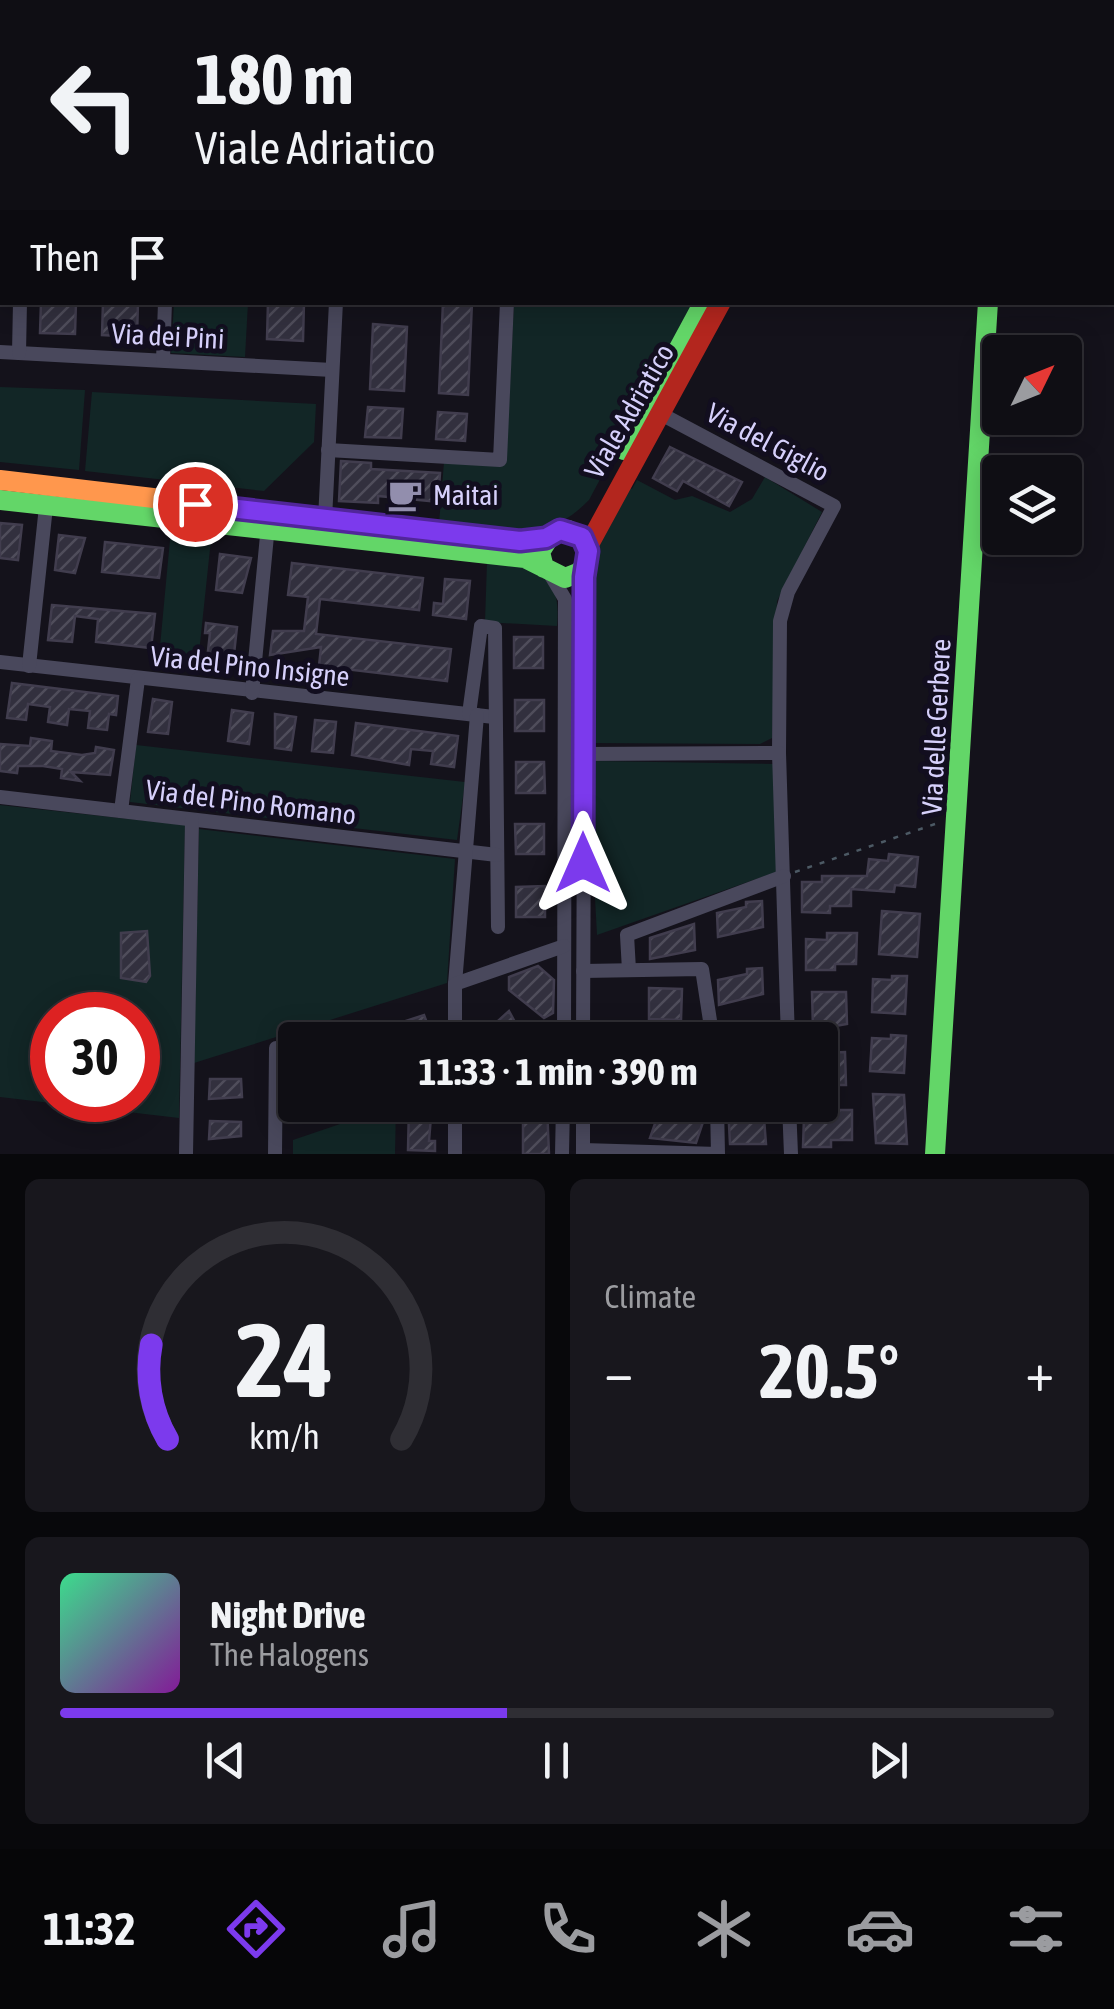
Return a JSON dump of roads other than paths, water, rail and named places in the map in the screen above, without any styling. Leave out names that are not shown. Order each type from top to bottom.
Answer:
[{"type":"street","points":[[19,354],[20,305]]},
{"type":"street","points":[[163,360],[165,305]]},
{"type":"street","points":[[325,519],[336,305]]},
{"type":"street","points":[[328,450],[500,460],[507,305]]},
{"type":"street","name":"Viale Adriatico","points":[[554,534],[580,521],[596,502],[702,305]]},
{"type":"street","name":"Viale Adriatico","points":[[586,557],[597,523],[719,305]]},
{"type":"street","name":"Via delle Gerbere","points":[[934,1154],[988,305]]},
{"type":"street","name":"Via dei Pini","points":[[0,352],[332,370]]},
{"type":"street","name":"Via del Giglio","points":[[661,414],[834,506],[783,606],[779,752]]},
{"type":"street","points":[[0,480],[47,496]]},
{"type":"street","points":[[0,500],[47,496],[268,520],[525,558],[565,578],[586,557]]},
{"type":"street","points":[[30,666],[47,496]]},
{"type":"street","points":[[268,520],[325,519],[520,541],[554,534],[582,537],[586,557],[583,1022]]},
{"type":"street","points":[[252,693],[268,520]]},
{"type":"street","points":[[554,534],[540,552],[565,599],[564,1022]]},
{"type":"street","points":[[455,1022],[473,683],[481,626],[495,628],[498,927]]},
{"type":"street","name":"Via del Pino Insigne","points":[[0,662],[252,693],[494,716]]},
{"type":"street","points":[[121,811],[138,679]]},
{"type":"street","points":[[473,683],[495,684]]},
{"type":"street","points":[[583,754],[779,752],[788,1022]]},
{"type":"street","name":"Via del Pino Romano","points":[[0,797],[497,856]]},
{"type":"street","points":[[186,1154],[192,820]]},
{"type":"street","points":[[630,970],[628,935],[784,876]]},
{"type":"street","points":[[455,984],[564,946]]},
{"type":"street","points":[[582,972],[702,969],[710,1022]]},
{"type":"street","points":[[275,1154],[276,1048]]},
{"type":"street","points":[[455,1122],[455,1154]]},
{"type":"street","points":[[562,1154],[563,1122]]},
{"type":"street","points":[[583,1122],[583,1152],[718,1154],[717,1122]]},
{"type":"street","points":[[790,1122],[790,1154]]},
{"type":"place","name":"Maitai","points":[[405,495]]}]
